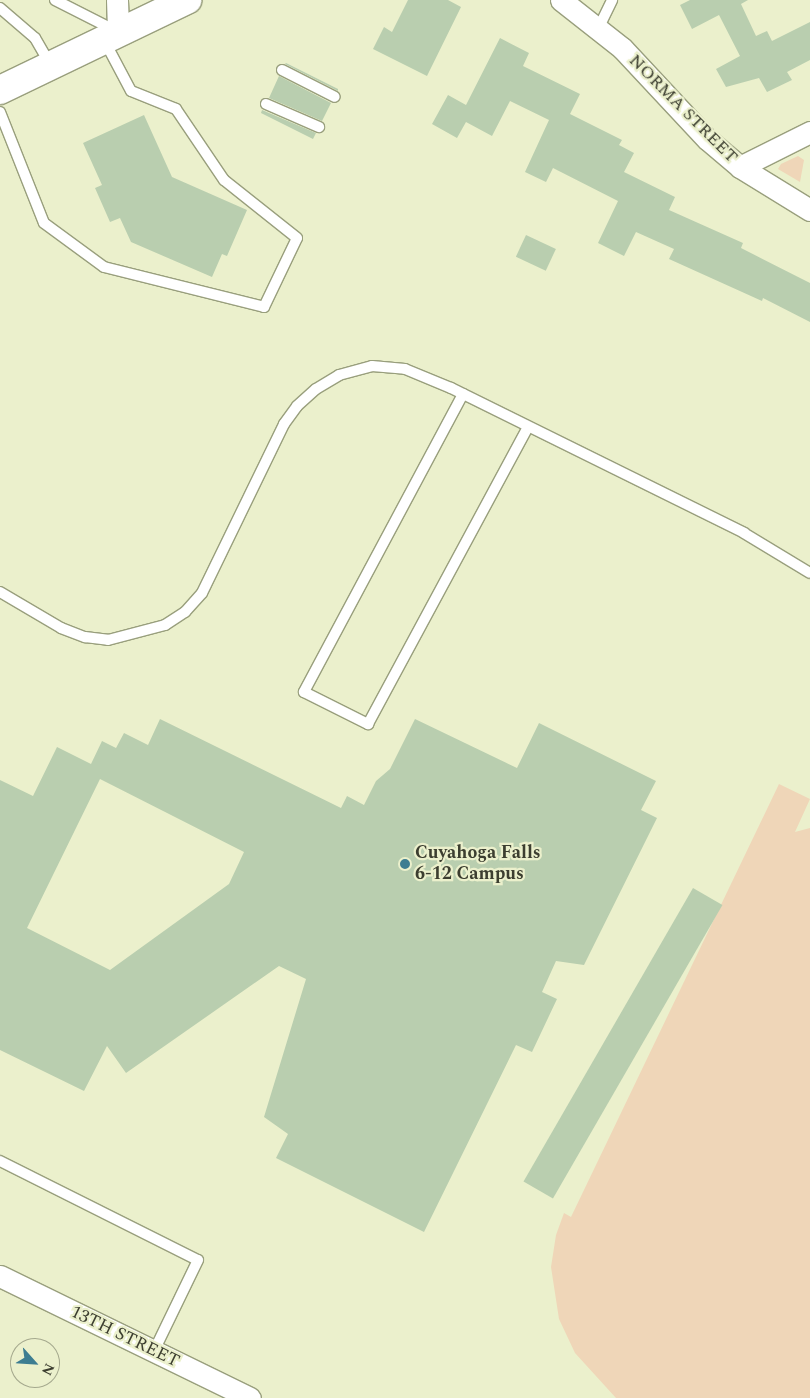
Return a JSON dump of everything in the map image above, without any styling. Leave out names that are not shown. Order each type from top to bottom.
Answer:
[{"type":"main road","points":[[0,90],[111,35],[188,0]]},
{"type":"street","points":[[111,35],[118,0]]},
{"type":"street","name":"NORMA STREET","points":[[561,0],[599,27],[622,48],[708,139],[740,167],[810,210]]},
{"type":"street","points":[[740,167],[810,132]]},
{"type":"street","name":"13TH STREET","points":[[0,1276],[250,1398]]},
{"type":"lane","points":[[0,112],[44,223],[104,267],[264,307],[297,238],[224,180],[176,109],[130,91],[111,35],[55,0]]},
{"type":"lane","points":[[599,27],[612,0]]},
{"type":"lane","points":[[0,8],[35,38],[51,65]]},
{"type":"lane","points":[[282,70],[335,97]]},
{"type":"lane","points":[[266,104],[319,127]]},
{"type":"lane","points":[[0,592],[61,628],[85,637],[108,640],[165,625],[185,612],[202,593],[284,424],[297,406],[316,389],[340,375],[372,366],[405,369],[463,394],[744,534],[810,572]]},
{"type":"lane","points":[[463,394],[304,692],[368,724],[528,426]]},
{"type":"lane","points":[[0,1160],[198,1260],[154,1351]]},
{"type":"shaded area","points":[[798,156],[804,160],[800,182],[778,169],[781,164]]},
{"type":"shaded area","points":[[779,784],[810,799],[795,832],[810,828],[810,1398],[616,1398],[575,1353],[559,1319],[551,1267],[556,1235],[564,1213],[571,1217]]},
{"type":"building","points":[[408,0],[448,0],[461,7],[427,76],[373,49],[384,27],[392,32]]},
{"type":"building","points":[[690,0],[748,0],[741,4],[756,36],[767,31],[772,41],[810,22],[810,60],[787,72],[792,80],[767,92],[759,78],[726,87],[716,69],[740,56],[719,15],[692,29],[680,5]]},
{"type":"building","points":[[500,38],[529,53],[523,66],[580,94],[570,114],[622,140],[619,145],[634,153],[624,172],[675,197],[669,210],[743,243],[741,248],[810,283],[810,322],[763,298],[762,301],[669,259],[674,249],[636,232],[624,256],[598,243],[618,201],[553,168],[546,182],[525,172],[549,120],[510,101],[492,136],[466,122],[457,138],[432,124],[448,95],[466,105]]},
{"type":"building","points":[[285,64],[338,89],[338,91]]},
{"type":"building","points":[[279,76],[331,103],[322,121],[269,98]]},
{"type":"building","points":[[262,110],[316,133],[313,139],[261,113]]},
{"type":"building","points":[[144,115],[172,177],[247,210],[227,256],[222,254],[212,277],[131,242],[120,218],[110,222],[95,188],[102,185],[83,143]]},
{"type":"building","points":[[526,235],[556,249],[546,271],[516,257]]},
{"type":"building","points":[[160,719],[341,808],[347,796],[364,805],[376,781],[390,769],[415,719],[517,768],[539,723],[656,781],[641,810],[657,818],[584,965],[556,961],[542,992],[557,999],[532,1052],[516,1045],[424,1232],[276,1158],[288,1134],[264,1117],[306,979],[279,966],[126,1073],[107,1046],[84,1091],[0,1050],[0,780],[33,796],[57,747],[91,764],[102,741],[116,748],[124,733],[148,745]],"holes":[[[100,779],[244,852],[229,884],[110,970],[27,928]]]},
{"type":"building","points":[[693,888],[722,905],[553,1199],[524,1182]]},
{"type":"place","name":"Cuyahoga Falls 6-12 Campus","points":[[405,864]]}]
